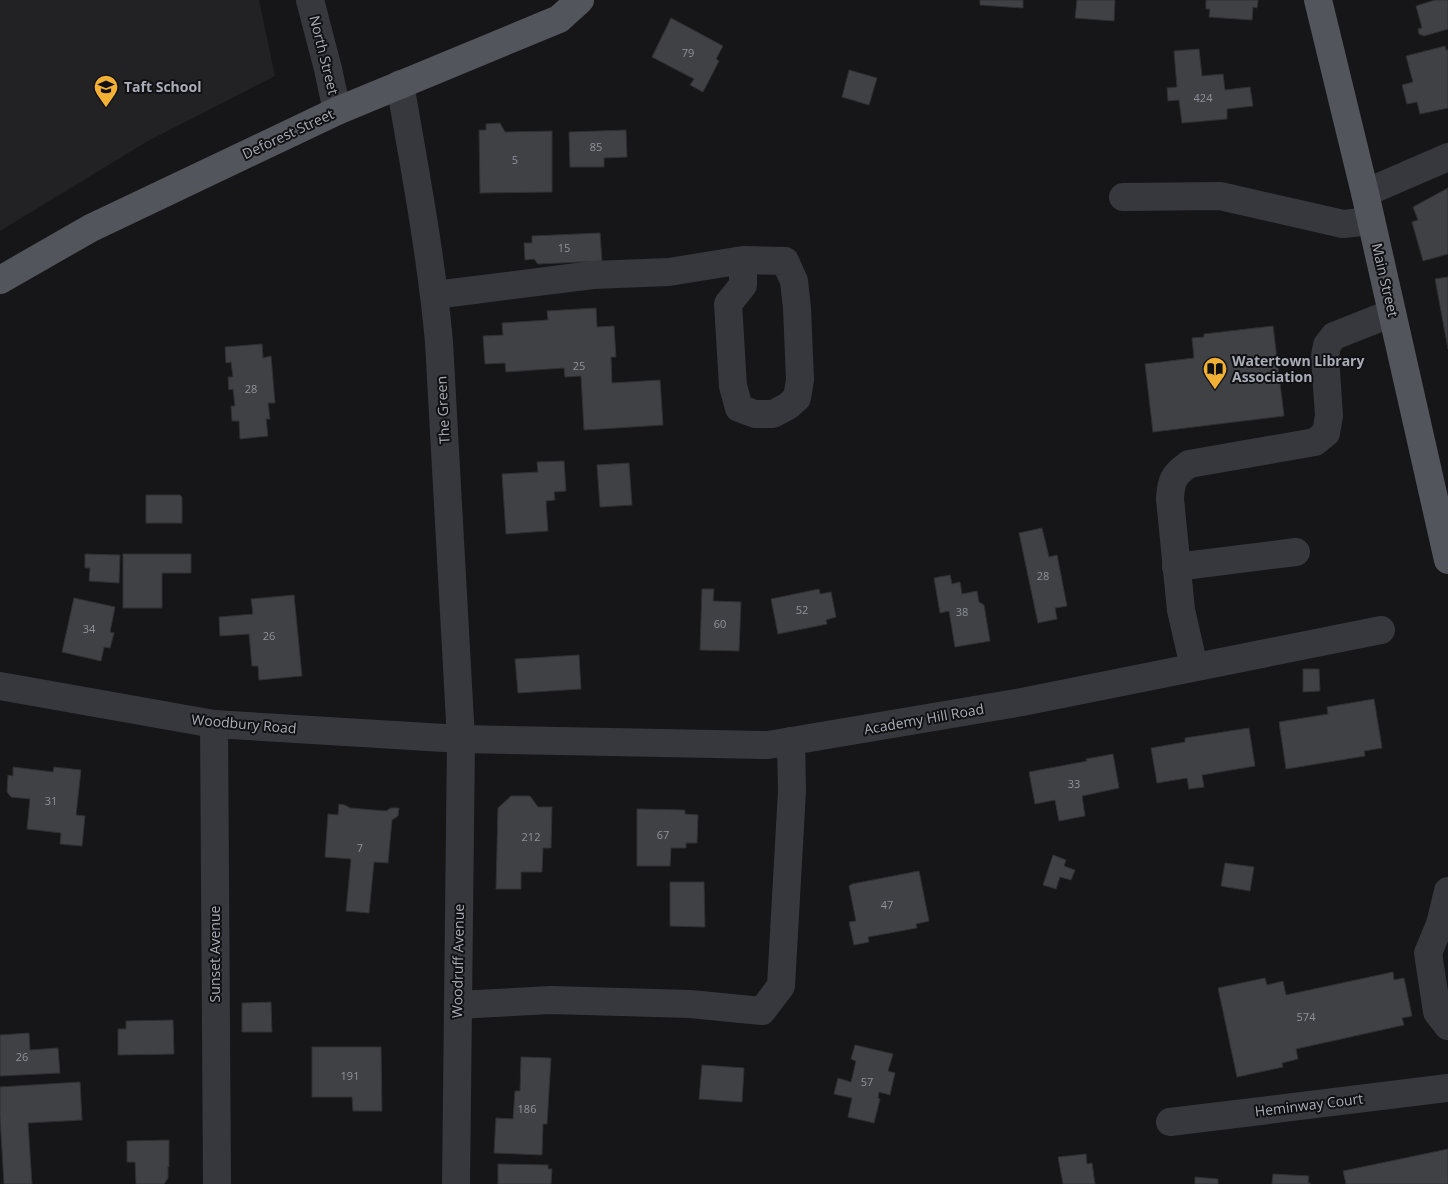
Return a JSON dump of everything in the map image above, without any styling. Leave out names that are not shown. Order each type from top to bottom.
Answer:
[{"type":"main road","name":"Deforest Street","points":[[0,280],[91,228],[337,110],[559,19],[580,0]]},
{"type":"main road","name":"Main Street","points":[[1318,0],[1392,313],[1444,522],[1448,560]]},
{"type":"street","name":"North Street","points":[[310,0],[337,110]]},
{"type":"street","name":"The Green","points":[[400,84],[435,295],[460,738]]},
{"type":"street","points":[[1365,193],[1448,157]]},
{"type":"street","points":[[1123,197],[1220,196],[1343,224],[1371,221]]},
{"type":"street","points":[[435,295],[593,275],[669,272],[743,260],[785,260],[794,281],[800,380],[797,398],[788,406],[773,414],[755,414],[739,408],[733,386],[728,304],[743,285],[743,260]]},
{"type":"street","points":[[1194,667],[1181,610],[1170,499],[1171,485],[1177,473],[1189,464],[1315,442],[1326,433],[1329,416],[1325,356],[1327,346],[1334,336],[1392,313]]},
{"type":"street","points":[[1176,567],[1296,552]]},
{"type":"street","name":"Academy Hill Road","points":[[460,738],[768,745],[1022,702],[1381,630]]},
{"type":"street","name":"Woodbury Road","points":[[0,686],[214,724],[460,738]]},
{"type":"street","name":"Sunset Avenue","points":[[214,724],[217,1184]]},
{"type":"street","name":"Woodruff Avenue","points":[[456,1184],[460,738]]},
{"type":"street","points":[[458,1005],[551,1000],[690,1004],[762,1011],[781,986],[792,791],[791,741]]},
{"type":"street","points":[[1448,891],[1440,924],[1428,953],[1437,1012],[1448,1026]]},
{"type":"street","name":"Heminway Court","points":[[1170,1122],[1448,1088]]},
{"type":"shaded area","name":"Taft School","points":[[0,0],[259,0],[275,76],[148,141],[0,231]]},
{"type":"building","points":[[980,0],[1023,0],[1023,8],[980,5]]},
{"type":"building","points":[[1077,0],[1115,0],[1114,21],[1075,18]]},
{"type":"building","points":[[1206,0],[1258,0],[1257,8],[1253,7],[1252,20],[1209,17],[1210,9],[1206,9]]},
{"type":"building","points":[[1435,0],[1448,0],[1448,29],[1424,36],[1419,34],[1418,29],[1422,28],[1416,6]]},
{"type":"building","points":[[671,18],[723,46],[716,59],[719,61],[703,92],[690,85],[694,79],[652,57]]},
{"type":"building","points":[[1445,46],[1446,50],[1448,50],[1448,108],[1420,114],[1417,102],[1407,104],[1402,85],[1413,82],[1406,56]]},
{"type":"building","points":[[1199,49],[1202,76],[1223,74],[1225,90],[1250,87],[1253,106],[1227,109],[1227,119],[1182,123],[1179,100],[1168,101],[1167,88],[1177,87],[1174,51]]},
{"type":"building","points":[[849,70],[877,78],[869,105],[842,97]]},
{"type":"building","points":[[500,123],[505,132],[552,131],[552,192],[480,193],[479,130],[486,130],[486,124]]},
{"type":"building","points":[[626,130],[627,157],[604,158],[604,167],[570,167],[569,132]]},
{"type":"building","points":[[1448,188],[1448,254],[1423,261],[1412,222],[1418,220],[1413,207]]},
{"type":"building","points":[[600,233],[602,261],[538,264],[534,259],[525,260],[524,243],[532,243],[532,236]]},
{"type":"building","points":[[1448,277],[1448,349],[1435,279]]},
{"type":"building","points":[[596,308],[597,327],[614,326],[616,357],[611,357],[612,383],[660,380],[663,425],[584,430],[581,376],[565,377],[564,368],[506,372],[505,363],[485,364],[483,336],[503,335],[502,323],[548,320],[547,311]]},
{"type":"building","name":"Watertown Library Association","points":[[1273,326],[1284,416],[1153,432],[1145,364],[1194,358],[1192,338],[1204,337],[1204,334]]},
{"type":"building","points":[[262,344],[263,358],[271,356],[275,403],[268,403],[270,419],[266,419],[268,436],[240,439],[239,421],[232,421],[231,406],[235,406],[233,389],[229,390],[228,377],[233,377],[231,362],[226,363],[225,347]]},
{"type":"building","points":[[564,461],[566,491],[554,492],[555,500],[546,501],[548,531],[506,534],[502,474],[538,472],[537,462]]},
{"type":"building","points":[[629,463],[632,505],[600,507],[597,465]]},
{"type":"building","points":[[146,495],[180,495],[182,497],[182,523],[146,523]]},
{"type":"building","points":[[1042,528],[1049,557],[1057,555],[1067,606],[1055,608],[1057,619],[1038,623],[1019,533]]},
{"type":"building","points":[[85,554],[120,555],[119,583],[89,581],[90,568],[85,568]]},
{"type":"building","points":[[123,554],[191,554],[191,573],[162,573],[162,608],[123,608]]},
{"type":"building","points":[[950,575],[952,584],[960,582],[962,594],[977,591],[979,602],[984,605],[990,641],[955,647],[949,611],[940,613],[934,578]]},
{"type":"building","points":[[702,589],[714,589],[713,601],[741,602],[739,651],[700,650]]},
{"type":"building","points":[[819,589],[820,594],[831,592],[836,617],[826,620],[827,624],[778,634],[771,599]]},
{"type":"building","points":[[294,595],[302,676],[259,680],[258,666],[252,666],[249,634],[220,636],[219,617],[253,614],[251,599]]},
{"type":"building","points":[[74,598],[115,607],[110,632],[114,633],[110,648],[104,647],[101,661],[62,652]]},
{"type":"building","points":[[579,655],[581,689],[518,693],[515,659]]},
{"type":"building","points":[[1303,669],[1319,669],[1320,691],[1303,692]]},
{"type":"building","points":[[1374,699],[1382,748],[1364,751],[1365,756],[1286,769],[1279,722],[1328,714],[1327,707]]},
{"type":"building","points":[[1249,728],[1255,766],[1202,775],[1204,787],[1189,789],[1187,778],[1157,783],[1151,748],[1185,742],[1185,738]]},
{"type":"building","points":[[1113,754],[1119,788],[1082,796],[1085,816],[1059,821],[1055,800],[1035,804],[1029,772]]},
{"type":"building","points":[[13,767],[53,772],[54,767],[81,770],[76,815],[85,816],[82,846],[60,844],[61,833],[27,829],[30,799],[11,797],[7,792],[8,775],[13,776]]},
{"type":"building","points":[[511,796],[530,796],[538,807],[552,807],[551,848],[543,848],[542,872],[521,872],[521,889],[496,889],[498,808]]},
{"type":"building","points":[[339,804],[350,808],[386,811],[391,808],[399,808],[398,816],[392,820],[388,863],[374,862],[369,913],[346,911],[351,859],[325,857],[328,814],[338,815]]},
{"type":"building","points":[[637,809],[685,810],[685,814],[698,815],[697,843],[686,843],[686,848],[671,848],[670,866],[637,866]]},
{"type":"building","points":[[1053,855],[1066,860],[1064,866],[1075,870],[1071,880],[1060,877],[1056,889],[1043,885]]},
{"type":"building","points":[[1225,863],[1254,867],[1250,891],[1221,886]]},
{"type":"building","points":[[919,871],[929,921],[916,924],[917,928],[868,937],[869,942],[854,945],[849,922],[856,921],[849,886]]},
{"type":"building","points":[[670,882],[704,882],[705,927],[670,926]]},
{"type":"building","points":[[1393,972],[1394,980],[1404,978],[1412,1016],[1402,1018],[1404,1025],[1296,1049],[1298,1059],[1282,1063],[1283,1067],[1237,1077],[1218,988],[1265,978],[1267,985],[1283,981],[1286,995]]},
{"type":"building","points":[[271,1002],[272,1032],[242,1032],[242,1003]]},
{"type":"building","points":[[173,1020],[174,1054],[118,1055],[118,1029],[126,1029],[126,1021]]},
{"type":"building","points":[[29,1033],[30,1050],[58,1048],[60,1073],[0,1076],[0,1035]]},
{"type":"building","points":[[855,1045],[893,1054],[888,1071],[895,1073],[890,1095],[879,1092],[878,1098],[880,1099],[874,1123],[848,1117],[852,1098],[834,1094],[838,1078],[851,1082],[856,1061],[851,1059]]},
{"type":"building","points":[[312,1047],[381,1047],[382,1111],[353,1111],[352,1097],[312,1097]]},
{"type":"building","points":[[521,1057],[551,1058],[547,1124],[543,1124],[542,1155],[494,1153],[496,1118],[513,1119],[515,1091],[520,1091]]},
{"type":"building","points":[[702,1065],[744,1068],[742,1102],[699,1099]]},
{"type":"building","points":[[80,1082],[82,1120],[28,1123],[32,1184],[4,1184],[0,1087]]},
{"type":"building","points":[[169,1140],[168,1178],[164,1184],[136,1184],[135,1162],[127,1162],[127,1141]]},
{"type":"building","points":[[1448,1149],[1448,1184],[1346,1184],[1343,1171]]},
{"type":"building","points":[[1086,1154],[1087,1164],[1092,1163],[1095,1184],[1063,1184],[1058,1157]]},
{"type":"building","points":[[498,1164],[548,1165],[548,1169],[552,1169],[551,1184],[498,1184]]},
{"type":"building","points":[[1273,1174],[1309,1176],[1308,1182],[1311,1184],[1272,1184]]},
{"type":"building","points":[[1195,1177],[1218,1179],[1218,1184],[1195,1184]]},
{"type":"place","name":"Taft School","points":[[106,108]]},
{"type":"place","name":"Watertown Library Association","points":[[1215,390]]}]
